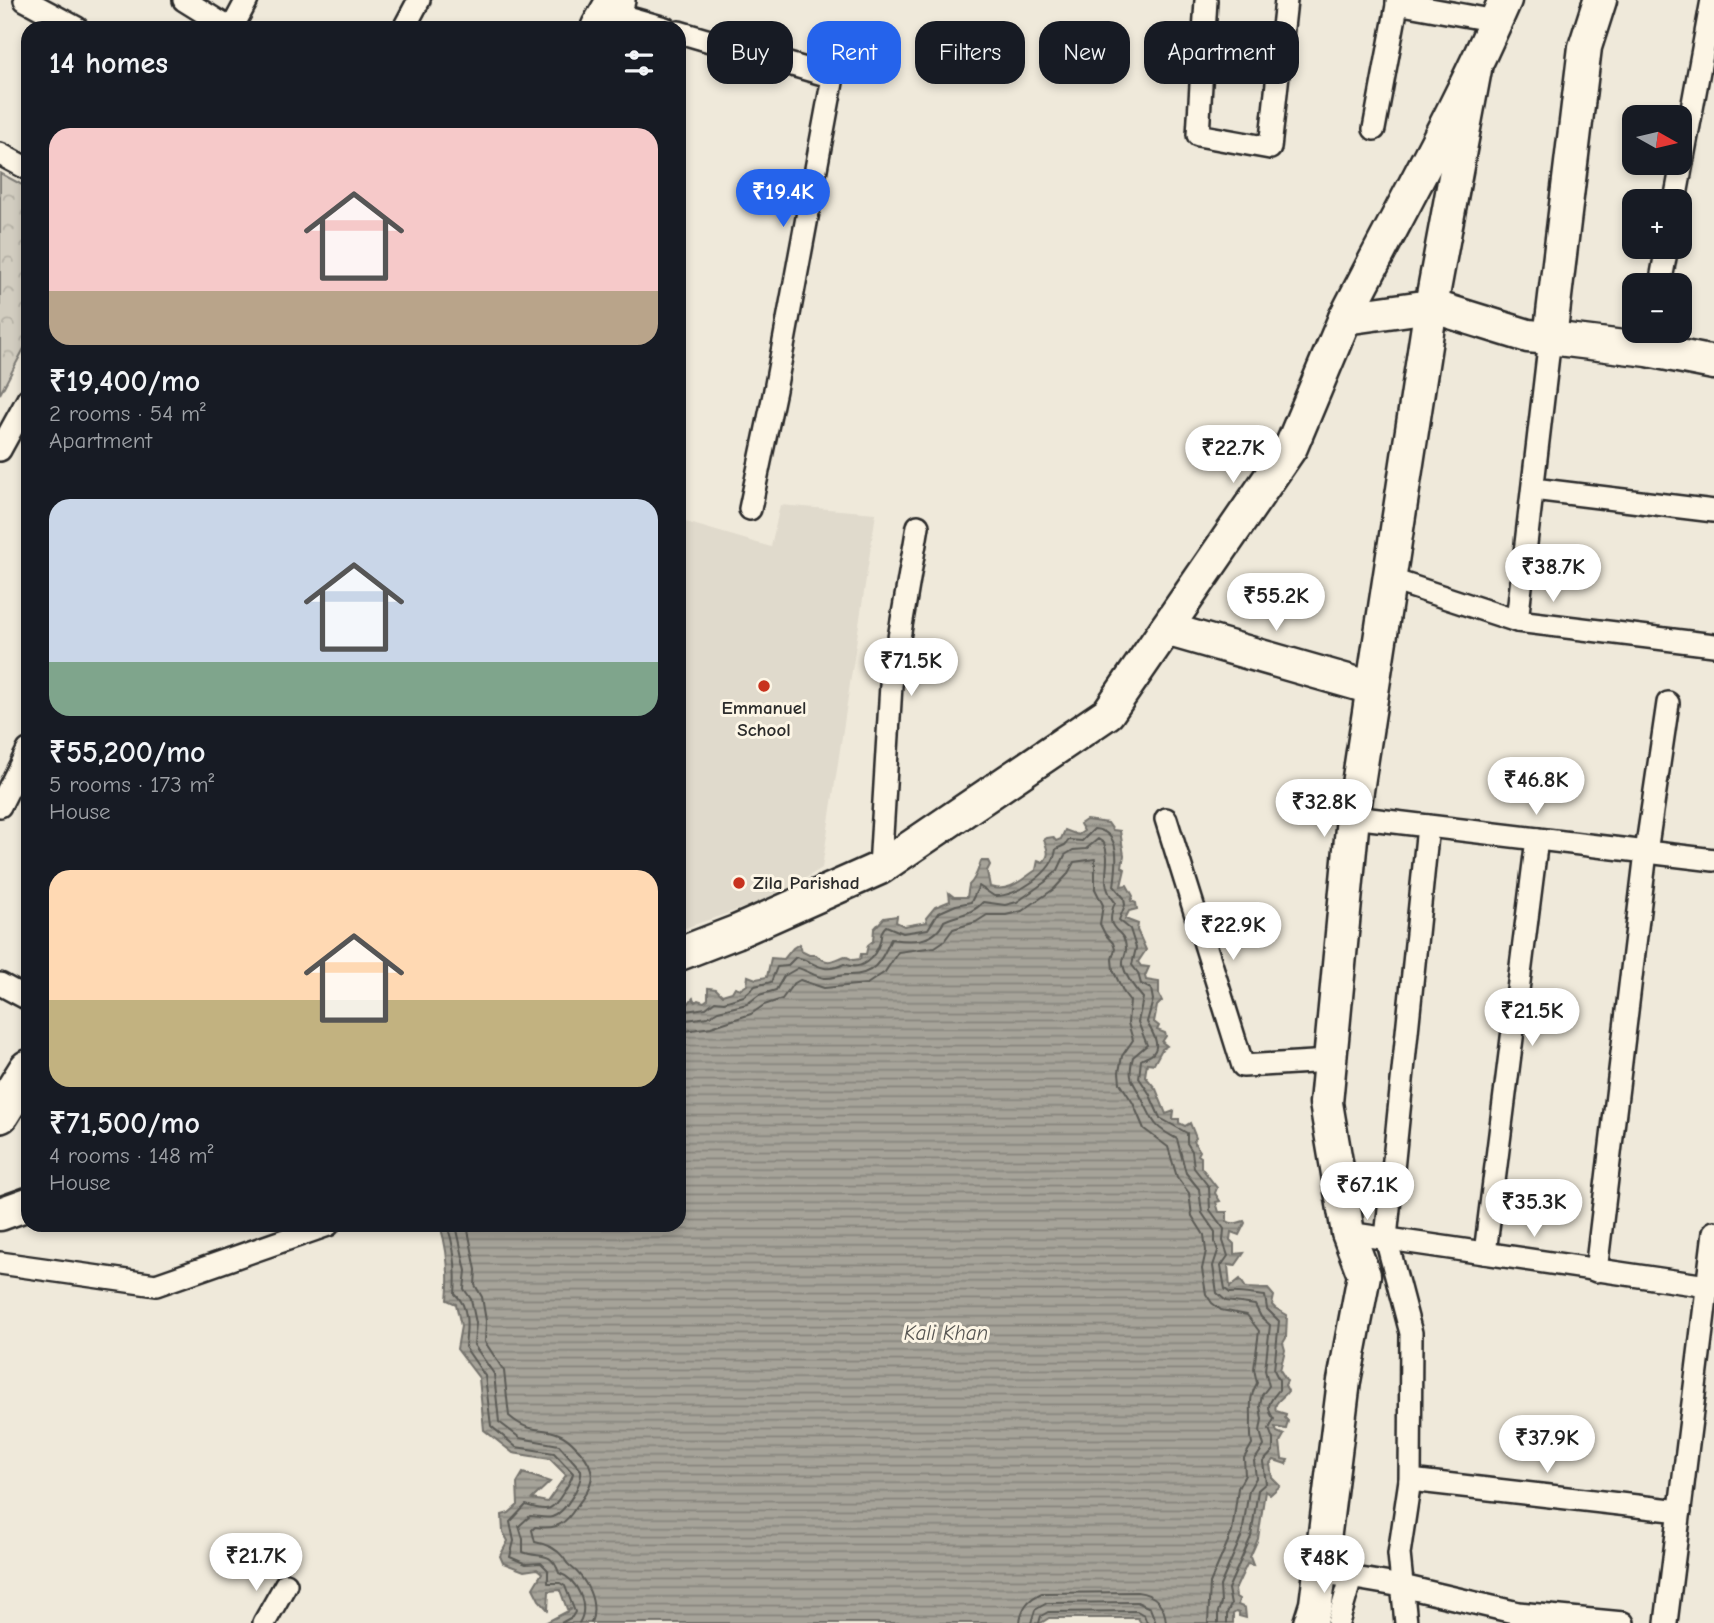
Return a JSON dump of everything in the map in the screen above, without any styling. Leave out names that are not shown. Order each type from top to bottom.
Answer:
[{"type":"main road","points":[[1550,338],[1585,47],[1600,0]]},
{"type":"main road","points":[[686,951],[880,868],[1108,713],[1291,447],[1345,318],[1475,69],[1501,11]]},
{"type":"main road","points":[[1310,1623],[1317,1604],[1344,1381],[1364,1275],[1349,1233],[1326,1103],[1353,817],[1431,306],[1475,69]]},
{"type":"main road","points":[[1345,318],[1431,306],[1528,336],[1622,339]]},
{"type":"main road","points":[[1657,343],[1714,363]]},
{"type":"main road","points":[[1166,628],[1372,688]]},
{"type":"main road","points":[[0,1214],[21,1206]]},
{"type":"street","points":[[25,0],[64,21]]},
{"type":"street","points":[[184,0],[219,21]]},
{"type":"street","points":[[235,21],[247,0]]},
{"type":"street","points":[[408,21],[419,0]]},
{"type":"street","points":[[1206,0],[1198,135],[1270,148],[1286,0]]},
{"type":"street","points":[[1677,189],[1712,0]]},
{"type":"street","points":[[1374,129],[1397,1],[1501,11]]},
{"type":"street","points":[[608,13],[638,21]]},
{"type":"street","points":[[686,34],[833,76],[775,390],[750,509]]},
{"type":"street","points":[[0,154],[21,165]]},
{"type":"street","points":[[1517,621],[1550,338]]},
{"type":"street","points":[[0,450],[21,412]]},
{"type":"street","points":[[1533,489],[1714,511]]},
{"type":"street","points":[[880,868],[891,685],[918,526]]},
{"type":"street","points":[[1389,579],[1517,621],[1714,645]]},
{"type":"street","points":[[1596,1271],[1646,852],[1668,703]]},
{"type":"street","points":[[0,806],[21,764]]},
{"type":"street","points":[[1353,817],[1714,860]]},
{"type":"street","points":[[1166,819],[1243,1066],[1330,1061]]},
{"type":"street","points":[[1406,1623],[1399,1554],[1410,1480],[1411,1333],[1386,1238],[1428,826]]},
{"type":"street","points":[[1485,1253],[1537,839]]},
{"type":"street","points":[[0,984],[21,995]]},
{"type":"street","points":[[0,1263],[156,1285],[308,1232]]},
{"type":"street","points":[[1666,1623],[1711,1287],[1714,1232]]},
{"type":"street","points":[[1349,1233],[1711,1287]]},
{"type":"street","points":[[1410,1480],[1680,1511]]},
{"type":"street","points":[[1320,1572],[1402,1586],[1518,1613],[1623,1623]]},
{"type":"street","points":[[1338,1623],[1351,1578]]},
{"type":"street","points":[[264,1623],[286,1584]]},
{"type":"shaded area","name":"Emmanuel School","points":[[780,505],[876,513],[822,868],[775,897],[686,928],[686,522],[771,547]]},
{"type":"green space","points":[[0,173],[21,184],[21,354],[0,394]]},
{"type":"water","name":"Kali Khan","points":[[1086,820],[1108,823],[1113,830],[1120,831],[1124,855],[1122,867],[1125,869],[1121,886],[1127,885],[1133,896],[1131,901],[1136,903],[1137,909],[1129,911],[1125,919],[1138,924],[1137,930],[1146,950],[1138,962],[1141,966],[1149,967],[1146,980],[1159,982],[1162,1001],[1157,1006],[1154,1022],[1159,1026],[1157,1030],[1166,1036],[1162,1042],[1167,1046],[1162,1049],[1154,1064],[1147,1063],[1145,1076],[1156,1089],[1166,1114],[1174,1111],[1173,1119],[1179,1119],[1179,1123],[1185,1126],[1190,1123],[1196,1138],[1193,1141],[1200,1151],[1198,1155],[1201,1157],[1201,1167],[1217,1188],[1215,1193],[1220,1201],[1216,1202],[1219,1212],[1227,1212],[1229,1222],[1245,1223],[1239,1235],[1231,1232],[1234,1254],[1244,1253],[1235,1266],[1228,1265],[1230,1287],[1240,1279],[1246,1288],[1268,1289],[1274,1296],[1272,1305],[1287,1315],[1286,1338],[1283,1343],[1285,1350],[1280,1370],[1287,1381],[1285,1385],[1288,1391],[1275,1408],[1276,1411],[1286,1414],[1288,1421],[1286,1429],[1275,1427],[1277,1432],[1284,1435],[1280,1442],[1282,1459],[1288,1460],[1286,1464],[1274,1460],[1270,1464],[1272,1478],[1280,1486],[1270,1495],[1265,1491],[1258,1539],[1250,1557],[1253,1565],[1247,1564],[1235,1590],[1239,1599],[1238,1605],[1245,1608],[1246,1618],[1236,1612],[1233,1614],[1233,1623],[1141,1623],[1138,1618],[1049,1618],[1041,1623],[545,1623],[572,1609],[567,1609],[560,1590],[549,1591],[548,1610],[533,1588],[542,1573],[537,1569],[524,1571],[503,1563],[500,1556],[508,1541],[503,1532],[502,1515],[518,1505],[517,1483],[523,1473],[550,1482],[532,1499],[547,1502],[566,1475],[550,1459],[513,1453],[484,1430],[479,1378],[457,1349],[461,1326],[456,1304],[447,1300],[448,1262],[442,1232],[686,1232],[686,1006],[693,998],[695,1002],[704,1002],[708,999],[708,988],[716,989],[722,995],[732,992],[735,987],[741,989],[747,985],[748,976],[756,979],[767,977],[771,958],[784,959],[799,944],[801,951],[827,961],[845,956],[853,960],[860,959],[861,954],[866,954],[868,945],[873,941],[874,929],[884,918],[897,916],[896,922],[904,926],[927,922],[926,918],[935,907],[950,901],[949,893],[954,897],[967,897],[969,885],[981,861],[988,861],[990,865],[987,871],[990,887],[1009,887],[1036,870],[1038,860],[1043,862],[1047,857],[1044,840],[1053,837],[1056,841],[1061,839],[1065,830],[1078,835],[1084,831],[1080,824]]},
{"type":"place","name":"Emmanuel School","points":[[764,686]]},
{"type":"place","name":"Zila Parishad","points":[[739,883]]}]
